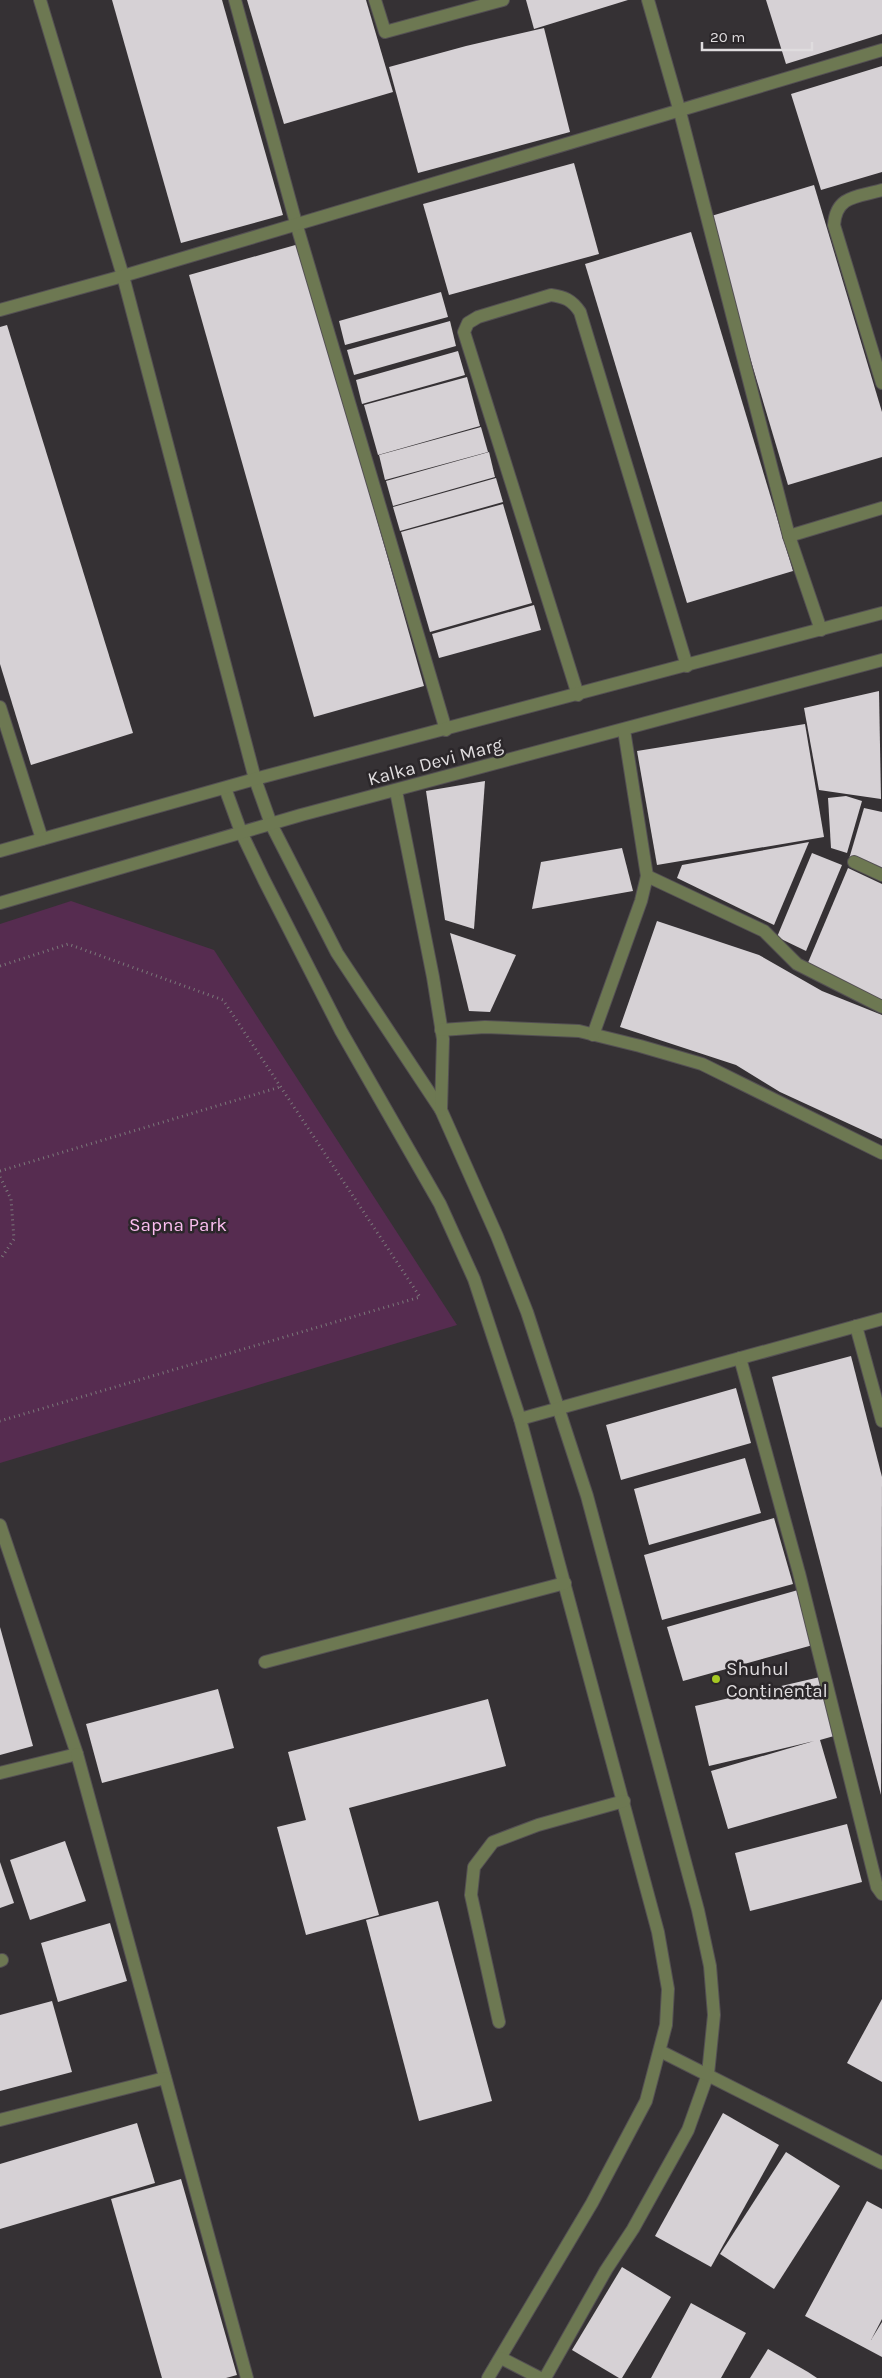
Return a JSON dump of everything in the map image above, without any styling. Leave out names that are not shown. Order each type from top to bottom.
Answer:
[{"type":"street","points":[[40,0],[123,276],[255,779],[271,824],[337,953],[441,1110],[497,1236],[528,1312],[587,1496],[698,1910],[710,1966],[714,2015],[708,2074],[688,2130],[633,2229],[606,2270],[546,2378]]},
{"type":"street","points":[[235,0],[296,223],[446,730]]},
{"type":"street","points":[[375,0],[384,32],[503,0]]},
{"type":"street","points":[[648,0],[680,112],[789,536],[821,630]]},
{"type":"street","points":[[0,310],[123,276],[296,223],[680,112],[882,50]]},
{"type":"street","points":[[882,190],[842,202],[835,212],[834,224],[882,383]]},
{"type":"street","points":[[578,695],[464,332],[468,324],[478,317],[551,295],[563,297],[573,302],[580,312],[687,666]]},
{"type":"street","points":[[789,536],[882,508]]},
{"type":"street","name":"Kalka Devi Marg","points":[[0,850],[255,779],[446,730],[882,613]]},
{"type":"street","name":"Kalka Devi Marg","points":[[0,903],[240,832],[882,660]]},
{"type":"street","points":[[0,707],[42,839]]},
{"type":"street","points":[[593,1034],[641,901],[647,876],[624,730]]},
{"type":"street","points":[[226,788],[240,832],[341,1031],[440,1204],[474,1279],[520,1419],[565,1583],[658,1932],[668,1989],[666,2025],[646,2100],[592,2202],[488,2378]]},
{"type":"street","points":[[396,791],[433,977],[441,1030],[441,1110]]},
{"type":"street","points":[[854,862],[882,875]]},
{"type":"street","points":[[647,876],[764,931],[797,964],[882,1006]]},
{"type":"street","points":[[441,1030],[485,1027],[579,1031],[702,1064],[882,1153]]},
{"type":"street","points":[[520,1419],[882,1319]]},
{"type":"street","points":[[856,1326],[882,1421]]},
{"type":"street","points":[[740,1358],[799,1573],[878,1887],[882,1894]]},
{"type":"street","points":[[0,1525],[77,1754],[247,2378]]},
{"type":"street","points":[[265,1662],[565,1583]]},
{"type":"street","points":[[0,1773],[77,1754]]},
{"type":"street","points":[[499,2022],[471,1895],[474,1867],[493,1842],[538,1825],[624,1801]]},
{"type":"street","points":[[660,2051],[882,2162]]},
{"type":"street","points":[[0,2120],[165,2078]]},
{"type":"street","points":[[500,2358],[540,2378]]},
{"type":"path","points":[[0,966],[68,944],[223,1000],[420,1297],[0,1421]]},
{"type":"path","points":[[0,1171],[280,1087]]},
{"type":"path","points":[[0,1177],[11,1200],[14,1239],[0,1260]]},
{"type":"green space","name":"Sapna Park","points":[[71,901],[214,950],[457,1325],[0,1463],[0,924]]},
{"type":"building","points":[[112,0],[222,0],[283,215],[181,243]]},
{"type":"building","points":[[247,0],[366,0],[393,92],[284,124]]},
{"type":"building","points":[[526,0],[628,0],[534,29]]},
{"type":"building","points":[[766,0],[882,0],[882,34],[786,64]]},
{"type":"building","points":[[544,28],[570,132],[418,173],[389,67],[466,46]]},
{"type":"building","points":[[882,66],[882,172],[821,190],[791,94]]},
{"type":"building","points":[[574,163],[599,254],[449,295],[423,204]]},
{"type":"building","points":[[814,185],[882,412],[882,457],[788,485],[708,217]]},
{"type":"building","points":[[691,232],[793,571],[687,603],[585,264]]},
{"type":"building","points":[[299,244],[424,686],[314,717],[189,275]]},
{"type":"building","points":[[441,292],[448,317],[345,345],[339,321]]},
{"type":"building","points":[[450,321],[456,346],[354,375],[347,350]]},
{"type":"building","points":[[7,325],[133,733],[31,765],[0,664],[0,327]]},
{"type":"building","points":[[458,351],[465,375],[362,404],[356,380]]},
{"type":"building","points":[[467,377],[480,426],[378,455],[364,405]]},
{"type":"building","points":[[481,427],[488,452],[385,480],[379,455]]},
{"type":"building","points":[[489,452],[495,477],[393,506],[386,481]]},
{"type":"building","points":[[496,478],[503,502],[400,531],[393,507]]},
{"type":"building","points":[[503,504],[532,603],[430,632],[401,532]]},
{"type":"building","points":[[534,605],[541,630],[439,658],[432,634]]},
{"type":"building","points":[[879,691],[881,799],[819,790],[804,708]]},
{"type":"building","points":[[805,724],[824,837],[657,865],[637,751]]},
{"type":"building","points":[[485,781],[474,929],[445,920],[426,791]]},
{"type":"building","points":[[846,796],[862,801],[847,853],[831,848],[828,798]]},
{"type":"building","points":[[864,808],[882,812],[882,871],[849,859]]},
{"type":"building","points":[[809,842],[774,925],[677,878],[682,865]]},
{"type":"building","points":[[622,848],[633,891],[532,909],[541,862]]},
{"type":"building","points":[[812,853],[842,865],[806,951],[777,937]]},
{"type":"building","points":[[848,868],[882,884],[882,1002],[807,965]]},
{"type":"building","points":[[657,921],[759,955],[822,991],[882,1015],[882,1139],[780,1092],[736,1065],[620,1027]]},
{"type":"building","points":[[450,933],[516,955],[490,1012],[469,1011]]},
{"type":"building","points":[[851,1356],[882,1477],[881,1795],[772,1377]]},
{"type":"building","points":[[736,1388],[751,1443],[621,1480],[606,1425]]},
{"type":"building","points":[[745,1458],[761,1513],[649,1545],[634,1489]]},
{"type":"building","points":[[774,1518],[793,1584],[662,1620],[644,1555]]},
{"type":"building","points":[[798,1590],[813,1645],[683,1681],[667,1627]]},
{"type":"building","points":[[0,1627],[33,1746],[0,1755]]},
{"type":"building","points":[[820,1677],[834,1736],[820,1740],[837,1798],[728,1829],[711,1771],[814,1741],[709,1766],[695,1706]]},
{"type":"building","points":[[218,1689],[234,1748],[102,1783],[86,1724]]},
{"type":"building","points":[[488,1699],[506,1766],[349,1808],[379,1915],[306,1935],[277,1827],[306,1820],[288,1752]]},
{"type":"building","points":[[847,1824],[862,1882],[750,1911],[735,1853]]},
{"type":"building","points":[[65,1841],[86,1901],[30,1920],[10,1860]]},
{"type":"building","points":[[0,1862],[14,1903],[0,1908]]},
{"type":"building","points":[[438,1901],[492,2101],[419,2121],[366,1920]]},
{"type":"building","points":[[110,1923],[127,1981],[58,2002],[41,1943]]},
{"type":"building","points":[[882,1999],[882,2082],[847,2063]]},
{"type":"building","points":[[52,2001],[72,2072],[0,2091],[0,2015]]},
{"type":"building","points":[[723,2113],[779,2145],[711,2267],[655,2236]]},
{"type":"building","points":[[137,2123],[155,2183],[0,2229],[0,2164]]},
{"type":"building","points":[[786,2152],[840,2186],[774,2289],[720,2254]]},
{"type":"building","points":[[181,2179],[237,2375],[226,2378],[162,2378],[111,2199]]},
{"type":"building","points":[[867,2201],[882,2209],[882,2319],[871,2340],[882,2322],[882,2357],[805,2316]]},
{"type":"building","points":[[622,2267],[671,2297],[622,2378],[619,2378],[572,2350]]},
{"type":"building","points":[[691,2303],[746,2333],[721,2378],[651,2378]]},
{"type":"building","points":[[768,2349],[808,2372],[817,2378],[750,2378]]},
{"type":"place","name":"Shuhul Continental","points":[[716,1679]]}]
